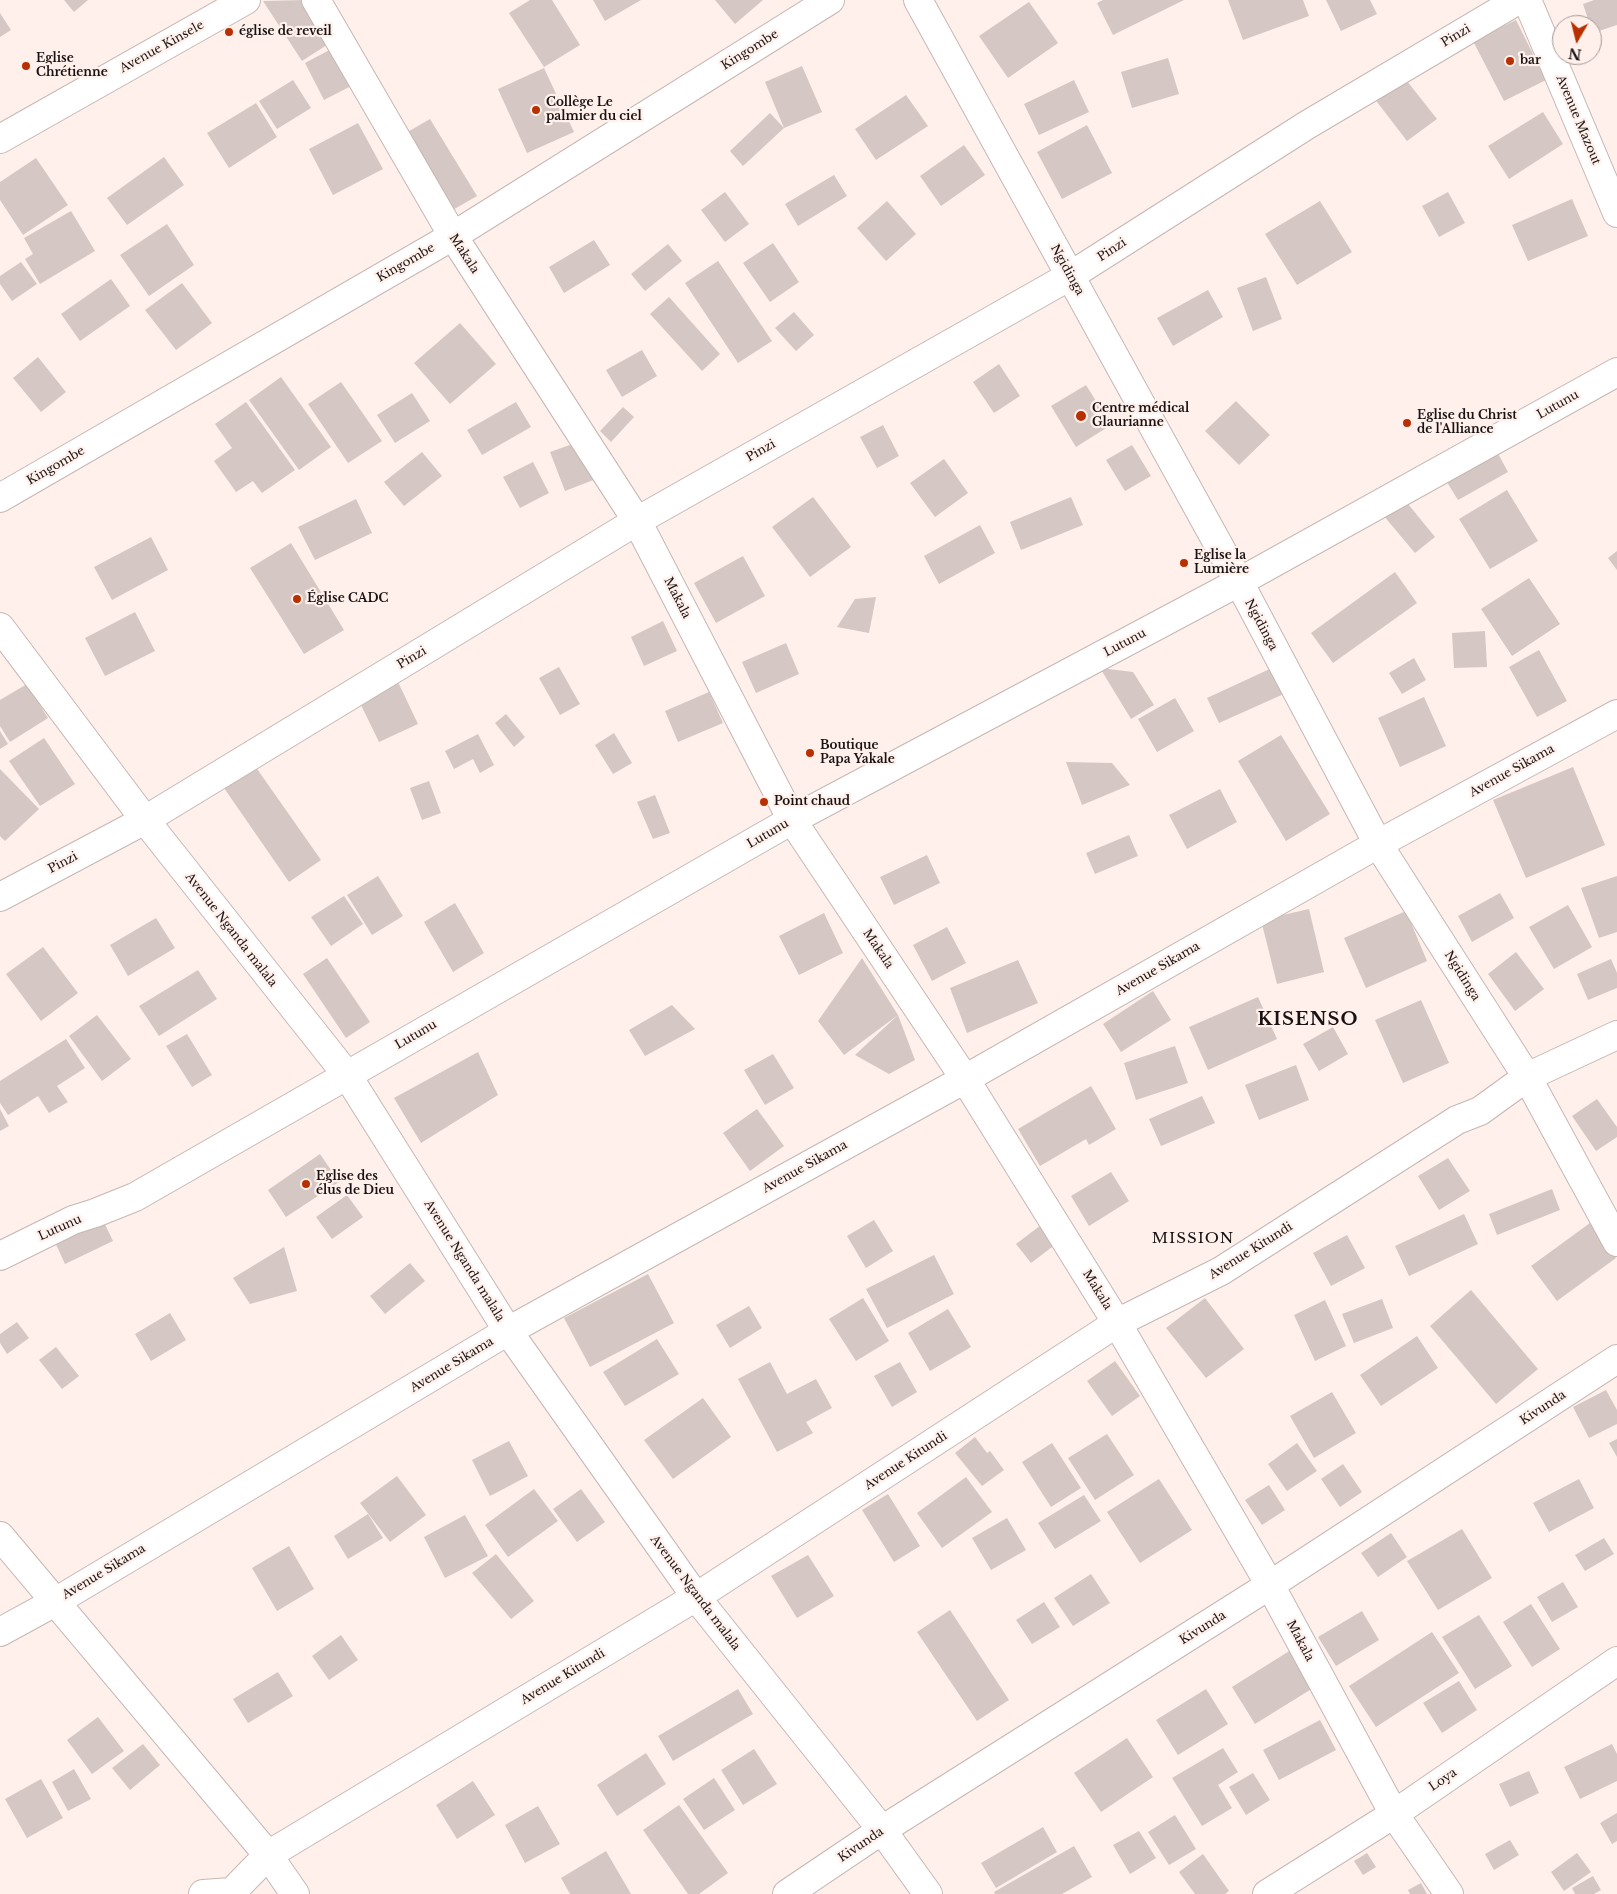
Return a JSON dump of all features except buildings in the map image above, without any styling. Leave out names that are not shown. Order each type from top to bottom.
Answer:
[{"type":"street","name":"Avenue Kinsele","points":[[0,139],[246,0]]},
{"type":"street","name":"Makala","points":[[316,0],[453,236],[637,521],[792,820],[965,1079],[1117,1323],[1270,1586],[1394,1814],[1449,1894]]},
{"type":"street","name":"Kingombe","points":[[0,498],[453,236],[830,0]]},
{"type":"street","name":"Ngidinga","points":[[918,0],[1238,582],[1378,844],[1526,1077],[1617,1242]]},
{"type":"street","name":"Pinzi","points":[[0,897],[145,820],[637,521],[1070,276],[1306,124],[1518,0]]},
{"type":"street","name":"Avenue Mazout","points":[[1527,0],[1617,213]]},
{"type":"street","name":"Lutunu","points":[[0,1256],[73,1220],[135,1197],[792,820],[1238,582],[1617,372]]},
{"type":"street","name":"Avenue Nganda malala","points":[[0,627],[145,820],[347,1075],[508,1331],[696,1597],[882,1830],[928,1894]]},
{"type":"street","name":"Avenue Sikama","points":[[0,1632],[54,1602],[508,1331],[965,1079],[1378,844],[1617,714]]},
{"type":"street","name":"Avenue Kitundi","points":[[203,1894],[232,1892],[268,1855],[696,1597],[1117,1323],[1221,1272],[1458,1120],[1480,1112],[1526,1077],[1617,1036]]},
{"type":"street","name":"Kivunda","points":[[787,1894],[882,1830],[1270,1586],[1617,1359]]},
{"type":"street","points":[[0,1536],[268,1855],[295,1894]]},
{"type":"street","name":"Loya","points":[[1267,1894],[1394,1814],[1617,1661]]},
{"type":"place","name":"église de reveil","points":[[229,32]]},
{"type":"place","name":"bar","points":[[1510,61]]},
{"type":"place","name":"Eglise Chrétienne","points":[[26,66]]},
{"type":"place","name":"Collège Le palmier du ciel","points":[[536,110]]},
{"type":"place","name":"Centre médical Glaurianne","points":[[1081,416]]},
{"type":"place","name":"Eglise du Christ de l'Alliance","points":[[1407,423]]},
{"type":"place","name":"Eglise la Lumière","points":[[1184,563]]},
{"type":"place","name":"Église CADC","points":[[297,599]]},
{"type":"place","name":"Boutique Papa Yakale","points":[[810,753]]},
{"type":"place","name":"Point chaud","points":[[764,802]]},
{"type":"place","name":"Eglise des élus de Dieu","points":[[306,1184]]},
{"type":"district","name":"KISENSO","points":[[1308,1020]]},
{"type":"district","name":"MISSION","points":[[1193,1239]]}]
